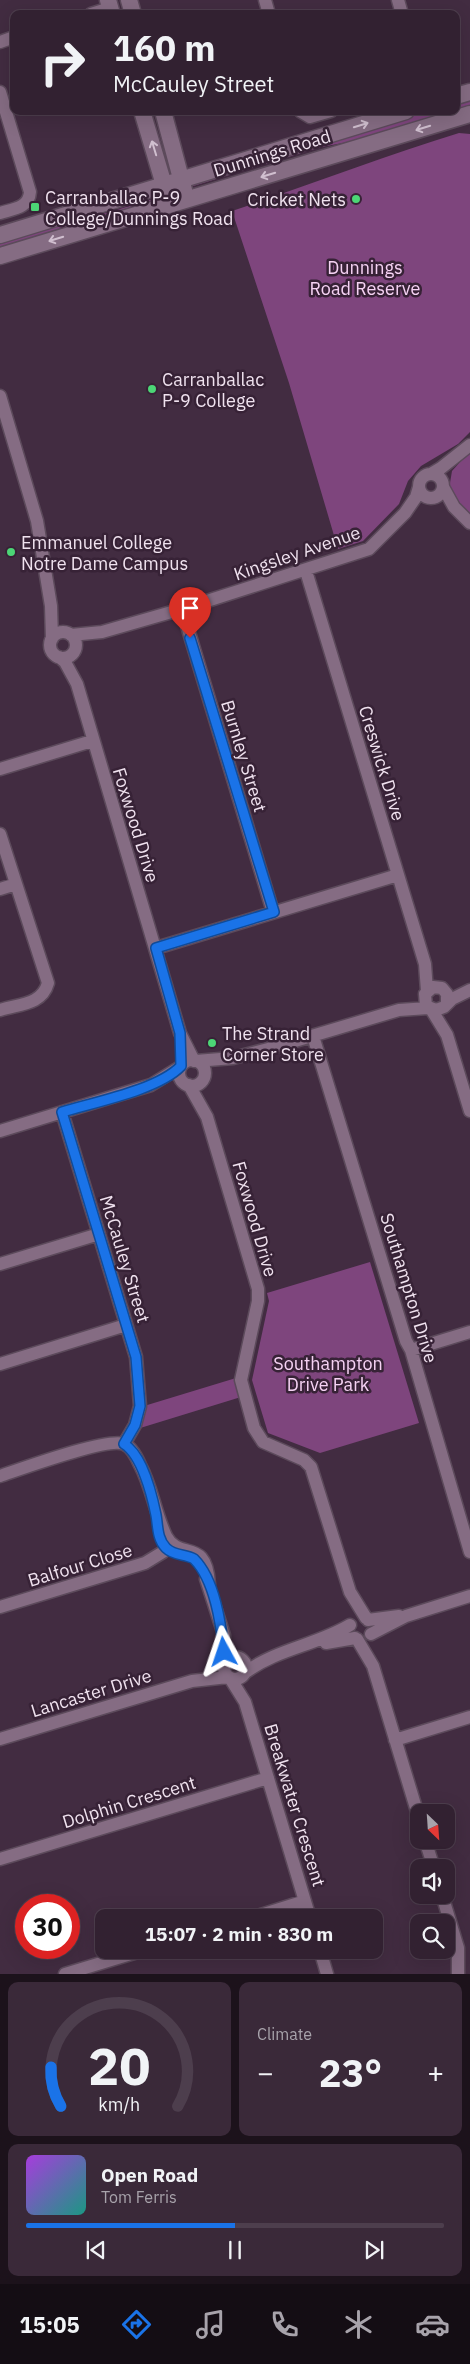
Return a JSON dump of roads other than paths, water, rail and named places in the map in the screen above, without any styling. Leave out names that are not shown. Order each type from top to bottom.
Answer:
[{"type":"main road","name":"Dunnings Road","points":[[0,256],[470,114]]},
{"type":"main road","points":[[143,115],[169,205]]},
{"type":"main road","points":[[164,115],[186,200]]},
{"type":"main road","name":"Dunnings Road","points":[[0,235],[393,115]]},
{"type":"street","points":[[0,92],[30,189],[29,197],[24,205],[0,213]]},
{"type":"street","points":[[306,115],[310,117],[317,115]]},
{"type":"street","name":"Foxwood Drive","points":[[0,396],[36,521],[52,606],[52,650],[65,662],[77,684]]},
{"type":"street","points":[[454,507],[425,496],[419,487],[422,477],[431,474],[465,450]]},
{"type":"street","points":[[433,498],[440,494],[443,485],[465,450]]},
{"type":"street","points":[[431,474],[440,478],[454,507],[470,523]]},
{"type":"street","name":"Kingsley Avenue","points":[[70,634],[102,632],[306,572],[369,550],[405,513],[416,497],[419,487]]},
{"type":"street","name":"Kingsley Avenue","points":[[405,513],[433,498]]},
{"type":"street","name":"Creswick Drive","points":[[306,572],[433,990]]},
{"type":"street","name":"Foxwood Drive","points":[[52,606],[75,639],[77,684],[92,741],[156,948],[180,1033],[195,1061]]},
{"type":"street","name":"Burnley Street","points":[[182,609],[274,912]]},
{"type":"street","name":"Kingsley Avenue","points":[[75,650],[102,632]]},
{"type":"street","points":[[52,639],[60,633],[70,634]]},
{"type":"street","points":[[59,657],[68,657],[75,650]]},
{"type":"street","points":[[0,769],[92,741]]},
{"type":"street","points":[[0,834],[48,983],[35,1001],[0,1010]]},
{"type":"street","points":[[156,948],[398,875]]},
{"type":"street","points":[[0,888],[16,884]]},
{"type":"street","points":[[0,1131],[152,1085],[187,1062],[233,1058],[399,1010],[433,990],[470,988]]},
{"type":"street","points":[[399,1010],[439,1010],[470,988]]},
{"type":"street","points":[[433,990],[447,994],[447,1035],[470,1111]]},
{"type":"street","points":[[433,990],[424,1001],[447,1035]]},
{"type":"street","name":"Foxwood Drive","points":[[180,1033],[181,1067]]},
{"type":"street","name":"Southampton Drive","points":[[313,1036],[406,1341],[411,1350],[470,1552]]},
{"type":"street","points":[[152,1085],[196,1085],[212,1069],[233,1058]]},
{"type":"street","points":[[195,1061],[202,1066],[203,1078]]},
{"type":"street","points":[[181,1067],[180,1076],[188,1085]]},
{"type":"street","name":"Foxwood Drive","points":[[203,1078],[206,1116],[258,1289],[258,1301],[242,1375],[243,1392],[259,1438],[269,1446],[304,1460],[311,1467],[350,1592],[367,1619]]},
{"type":"street","name":"Foxwood Drive","points":[[188,1085],[206,1116]]},
{"type":"street","name":"McCauley Street","points":[[62,1112],[136,1357],[140,1400],[139,1413],[126,1442]]},
{"type":"street","points":[[0,1264],[99,1234]]},
{"type":"street","points":[[0,1364],[126,1325]]},
{"type":"street","points":[[411,1350],[470,1332]]},
{"type":"street","points":[[0,1476],[90,1448],[113,1438],[126,1442],[139,1450],[141,1467],[156,1516],[169,1546],[192,1551],[202,1557],[207,1566],[209,1584],[224,1634],[243,1666]]},
{"type":"street","name":"Balfour Close","points":[[0,1607],[145,1563],[169,1546]]},
{"type":"street","name":"Foxwood Drive","points":[[350,1592],[351,1624]]},
{"type":"street","points":[[226,1671],[237,1679],[243,1666],[263,1656],[270,1657],[316,1643],[363,1640],[406,1616],[470,1596]]},
{"type":"street","points":[[316,1643],[351,1624],[357,1618],[406,1616]]},
{"type":"street","points":[[367,1619],[372,1625],[372,1666]]},
{"type":"street","points":[[351,1624],[350,1632],[372,1666],[415,1804]]},
{"type":"street","points":[[224,1634],[226,1671]]},
{"type":"street","points":[[226,1671],[230,1657],[243,1666]]},
{"type":"street","name":"Breakwater Crescent","points":[[243,1666],[245,1702],[307,1909]]},
{"type":"street","name":"Breakwater Crescent","points":[[226,1671],[245,1702]]},
{"type":"street","name":"Lancaster Drive","points":[[0,1739],[226,1671]]},
{"type":"street","points":[[395,1740],[470,1717]]},
{"type":"street","name":"Dolphin Crescent","points":[[0,1859],[268,1778]]},
{"type":"street","points":[[280,1909],[305,1901]]},
{"type":"street","points":[[445,1904],[458,1948],[465,1959],[465,1974]]},
{"type":"street","points":[[458,1948],[458,1974]]},
{"type":"street","points":[[65,1974],[114,1959]]},
{"type":"street","points":[[323,1959],[327,1974]]},
{"type":"place","name":"Cricket Nets","points":[[356,199]]},
{"type":"place","name":"Carranballac P-9 College/Dunnings Road","points":[[35,207]]},
{"type":"place","name":"Carranballac P-9 College","points":[[152,389]]},
{"type":"place","name":"Emmanuel College Notre Dame Campus","points":[[11,552]]},
{"type":"place","name":"The Strand Corner Store","points":[[212,1043]]},
{"type":"park label","name":"Dunnings Road Reserve","points":[[365,277]]},
{"type":"park label","name":"Southampton Drive Park","points":[[328,1374]]}]
